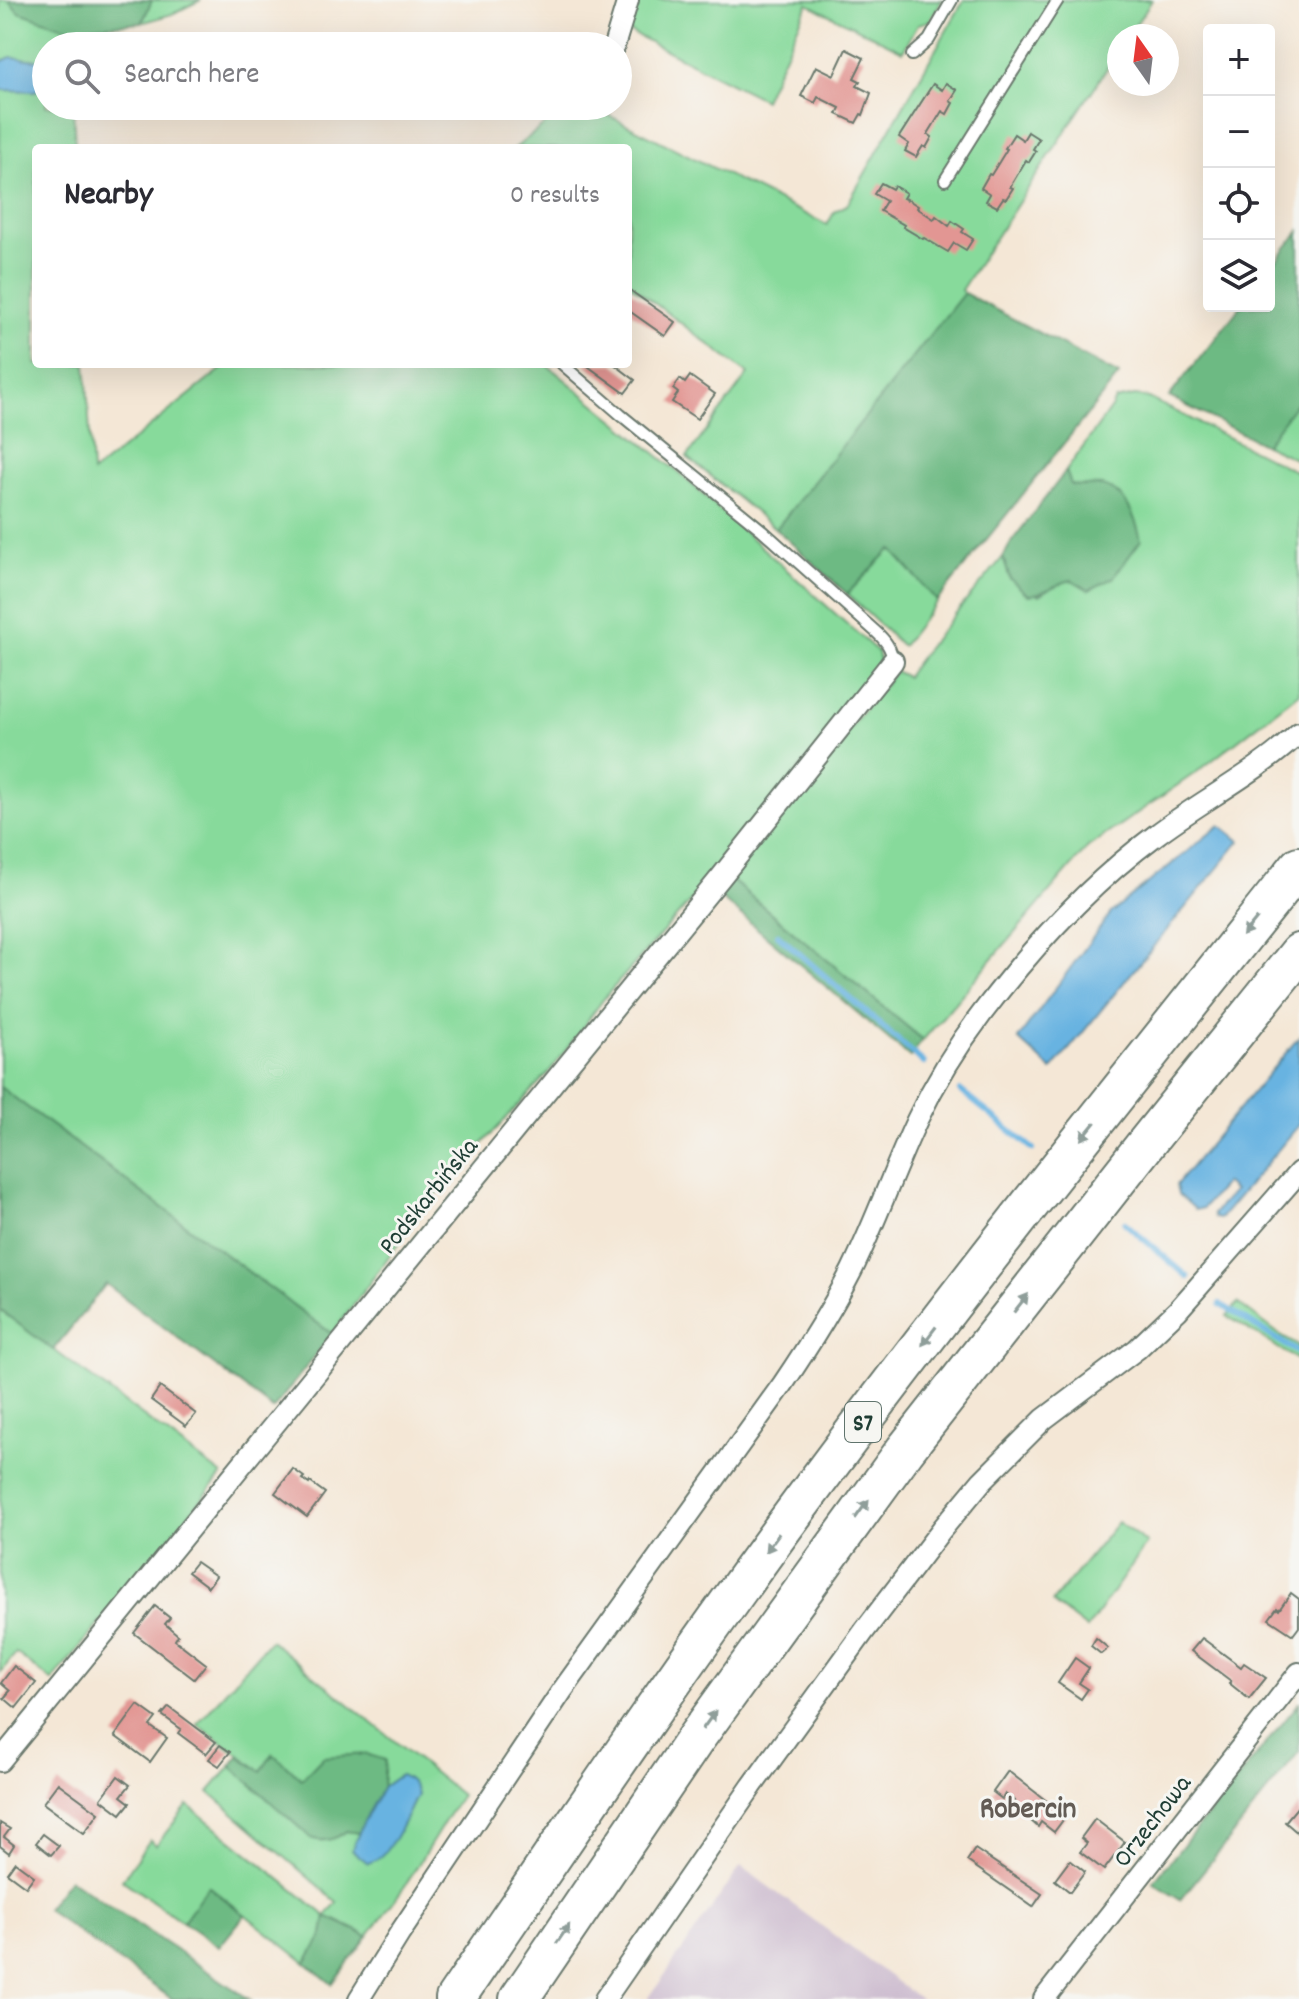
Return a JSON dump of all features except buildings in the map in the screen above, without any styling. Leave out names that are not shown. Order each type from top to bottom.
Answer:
[{"type":"highway","name":"S7","points":[[455,1999],[662,1695],[797,1509],[1010,1229],[1299,866]]},
{"type":"highway","name":"S7","points":[[519,1999],[696,1738],[905,1450],[1299,953]]},
{"type":"street","points":[[618,32],[628,0]]},
{"type":"street","name":"Podskarbińska","points":[[0,1761],[721,877],[893,661]]},
{"type":"street","points":[[359,1999],[562,1691],[811,1341],[852,1268],[919,1117],[956,1051],[984,1011],[1066,913],[1111,872],[1155,835],[1251,771],[1299,733]]},
{"type":"street","points":[[605,1999],[752,1786],[865,1630],[982,1481],[1044,1419],[1137,1349],[1178,1310],[1299,1172]]},
{"type":"street","name":"Orzechowa","points":[[1044,1999],[1299,1673]]},
{"type":"lane","points":[[912,55],[929,40],[952,0]]},
{"type":"lane","points":[[945,180],[1058,0]]},
{"type":"lane","points":[[567,368],[762,530],[841,600],[886,642],[893,661]]},
{"type":"shaded area","points":[[741,1866],[920,1999],[648,1999]]},
{"type":"green space","points":[[0,0],[8,0],[19,12],[68,28],[68,32],[32,32],[32,120],[74,120],[75,144],[32,144],[32,368],[86,368],[92,473],[223,368],[551,368],[678,472],[878,652],[881,667],[728,859],[606,996],[551,1070],[429,1202],[332,1334],[0,1087]]},
{"type":"green space","points":[[8,0],[152,0],[142,23],[68,28],[19,12]]},
{"type":"green space","points":[[152,0],[201,0],[172,14],[142,23]]},
{"type":"green space","points":[[637,0],[942,0],[930,21],[918,24],[903,51],[808,4],[764,100],[628,31]]},
{"type":"green space","points":[[964,0],[1152,0],[1136,24],[1107,24],[1107,68],[961,290],[964,293],[776,529],[687,457],[748,374],[632,286],[632,144],[520,144],[550,120],[618,120],[827,225],[835,211],[847,205]]},
{"type":"green space","points":[[1299,231],[1299,399],[1265,445],[1169,397],[1236,312],[1275,312],[1275,262]]},
{"type":"green space","points":[[964,293],[1119,375],[937,601],[891,549],[847,594],[776,529]]},
{"type":"green space","points":[[1135,396],[1149,398],[1299,473],[1299,693],[1201,769],[1088,847],[923,1040],[730,879],[895,671],[906,677],[1003,557],[1010,579],[1039,595],[1060,582],[1072,580],[1119,494],[1102,486],[1085,488],[1071,485],[1066,471],[1115,400]]},
{"type":"green space","points":[[1299,399],[1299,461],[1265,445]]},
{"type":"green space","points":[[1066,471],[1071,485],[1102,486],[1118,494],[1133,515],[1141,540],[1113,578],[1089,590],[1072,580],[1028,595],[1010,579],[1003,557]]},
{"type":"green space","points":[[891,548],[937,601],[902,646],[847,594]]},
{"type":"green space","points":[[730,879],[923,1040],[910,1057],[716,894]]},
{"type":"green space","points":[[0,1087],[332,1334],[273,1409],[106,1284],[53,1350],[0,1310]]},
{"type":"green space","points":[[1238,1303],[1299,1346],[1299,1361],[1227,1316]]},
{"type":"green space","points":[[0,1310],[222,1475],[52,1681],[16,1653],[0,1673]]},
{"type":"green space","points":[[1118,1522],[1147,1543],[1087,1629],[1052,1602]]},
{"type":"green space","points":[[270,1640],[461,1795],[405,1886],[368,1936],[326,1916],[337,1902],[209,1792],[231,1766],[311,1838],[325,1840],[346,1831],[359,1833],[352,1850],[368,1862],[377,1858],[391,1843],[417,1795],[400,1775],[383,1787],[384,1760],[302,1780],[273,1754],[261,1771],[197,1724]]},
{"type":"green space","points":[[1299,1703],[1299,1752],[1180,1900],[1153,1882]]},
{"type":"green space","points":[[273,1754],[302,1779],[323,1757],[366,1754],[385,1760],[383,1787],[359,1833],[346,1831],[325,1840],[311,1838],[231,1766],[239,1756],[261,1771]]},
{"type":"green space","points":[[188,1805],[326,1916],[323,1935],[306,1963],[209,1886],[183,1922],[122,1880],[150,1840],[156,1845]]},
{"type":"green space","points":[[69,1879],[249,1999],[172,1999],[46,1909]]},
{"type":"green space","points":[[208,1886],[245,1915],[219,1947],[183,1922]]},
{"type":"green space","points":[[326,1916],[368,1936],[332,1984],[306,1963],[323,1935]]},
{"type":"water","points":[[11,57],[32,59],[32,91],[0,90],[0,62]]},
{"type":"water","points":[[1220,825],[1240,841],[1052,1070],[1018,1039],[1111,913]]},
{"type":"water","points":[[1299,1037],[1299,1125],[1220,1219],[1213,1214],[1234,1191],[1225,1183],[1203,1208],[1196,1210],[1178,1194],[1176,1185]]},
{"type":"water","points":[[400,1775],[411,1782],[417,1795],[391,1844],[377,1859],[368,1863],[352,1850],[383,1787]]},
{"type":"waterway","points":[[778,935],[924,1063]]},
{"type":"waterway","points":[[961,1091],[1033,1149]]},
{"type":"waterway","points":[[1125,1223],[1188,1277]]},
{"type":"waterway","points":[[1220,1304],[1299,1353]]},
{"type":"district","name":"Robercin","points":[[1028,1807]]}]
